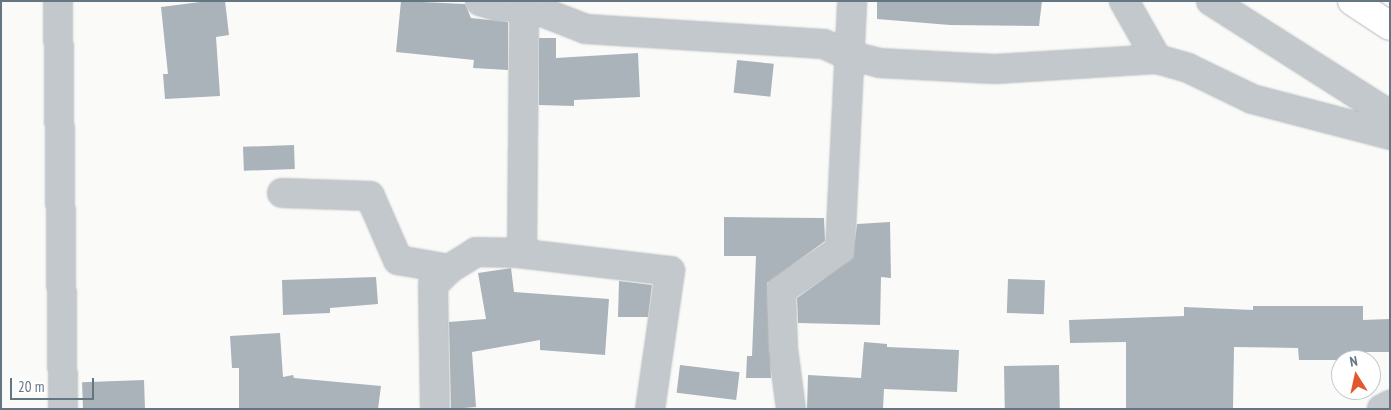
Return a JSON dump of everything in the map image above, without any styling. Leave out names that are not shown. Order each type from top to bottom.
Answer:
[{"type":"highway","points":[[1352,1],[1390,26]]},
{"type":"street","points":[[58,1],[63,409]]},
{"type":"street","points":[[480,1],[500,7],[524,5],[586,29],[824,44],[848,55],[879,63],[995,69],[1156,59],[1188,68],[1252,99],[1390,135]]},
{"type":"street","points":[[791,409],[783,348],[781,290],[840,250],[852,1]]},
{"type":"street","points":[[1124,1],[1156,59]]},
{"type":"street","points":[[1212,1],[1390,115]]},
{"type":"street","points":[[517,253],[522,253],[524,5]]},
{"type":"street","points":[[282,193],[370,196],[398,260],[449,269]]},
{"type":"street","points":[[434,409],[433,285],[449,269],[476,252],[517,253],[670,271],[650,409]]},
{"type":"street","points":[[1382,409],[1390,405]]},
{"type":"building","points":[[208,1],[225,1],[229,35],[216,37],[220,96],[165,99],[163,74],[168,74],[161,7]]},
{"type":"building","points":[[401,1],[465,4],[471,18],[508,22],[508,70],[473,68],[474,60],[396,52]]},
{"type":"building","points":[[877,1],[1042,1],[1039,26],[950,25],[877,19]]},
{"type":"building","points":[[539,38],[556,38],[556,58],[638,53],[640,97],[574,100],[574,106],[539,105]]},
{"type":"building","points":[[737,60],[774,64],[770,97],[734,93]]},
{"type":"building","points":[[294,145],[295,169],[244,171],[243,147]]},
{"type":"building","points":[[724,217],[824,218],[825,241],[767,283],[771,378],[746,378],[747,356],[752,356],[756,256],[724,256]]},
{"type":"building","points":[[890,222],[891,278],[881,277],[880,325],[798,323],[797,298],[853,258],[857,224]]},
{"type":"building","points":[[511,268],[514,292],[609,299],[605,355],[540,350],[540,340],[472,352],[476,407],[451,409],[449,322],[486,319],[478,273]]},
{"type":"building","points":[[376,277],[378,304],[330,308],[330,313],[283,315],[282,280]]},
{"type":"building","points":[[1008,279],[1045,280],[1044,314],[1007,313]]},
{"type":"building","points":[[619,281],[652,285],[648,317],[618,317]]},
{"type":"building","points":[[1253,306],[1363,306],[1363,320],[1390,319],[1390,352],[1381,352],[1381,350],[1331,350],[1331,360],[1299,360],[1298,348],[1234,347],[1233,409],[1126,409],[1126,342],[1070,343],[1069,320],[1184,316],[1184,307],[1253,310]]},
{"type":"building","points":[[280,333],[283,377],[293,375],[294,378],[381,386],[378,409],[239,409],[239,368],[232,368],[230,336]]},
{"type":"building","points":[[864,342],[887,344],[887,347],[959,350],[957,392],[884,389],[883,409],[807,409],[808,375],[861,378]]},
{"type":"building","points":[[680,365],[740,372],[736,400],[677,393]]},
{"type":"building","points":[[1059,365],[1060,409],[1005,409],[1004,366]]},
{"type":"building","points":[[144,380],[145,409],[83,409],[82,382]]}]
